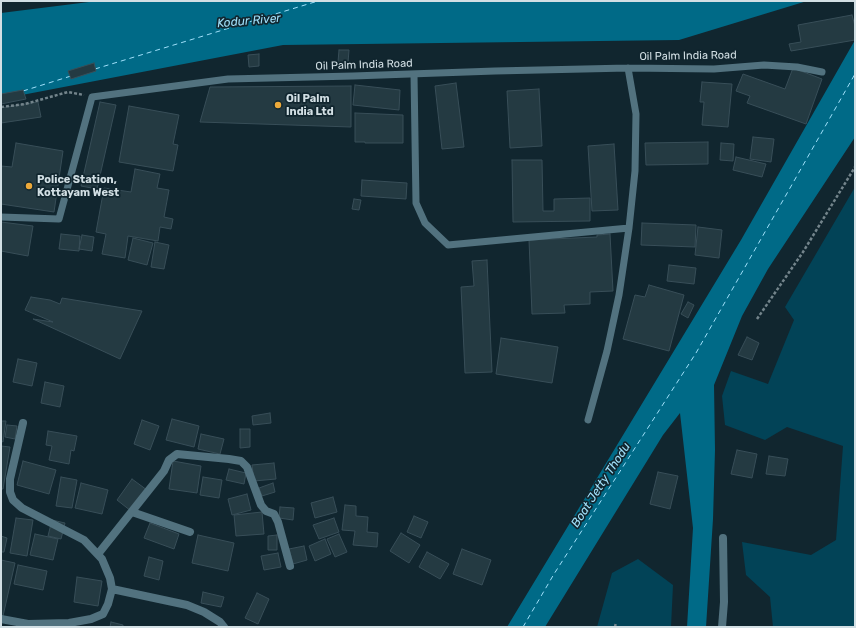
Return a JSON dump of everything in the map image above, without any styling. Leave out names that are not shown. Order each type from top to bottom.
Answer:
[{"type":"street","points":[[1,619],[28,624],[69,623],[91,619],[103,614],[108,604],[112,589],[110,578],[102,559],[84,540],[22,508],[13,500],[10,492],[10,479],[23,423]]},
{"type":"street","points":[[98,554],[164,471],[169,460],[177,454],[240,461],[246,467],[261,505],[266,511],[274,514],[278,522],[290,566]]},
{"type":"street","points":[[132,512],[190,532]]},
{"type":"street","points":[[722,627],[724,602],[723,538]]},
{"type":"street","points":[[112,589],[187,605],[204,612],[220,622],[224,627]]},
{"type":"lane","name":"Oil Palm India Road","points":[[92,97],[228,79],[495,71],[714,68],[764,65],[822,72]]},
{"type":"lane","points":[[588,420],[608,351],[619,295],[629,228],[635,171],[636,114],[628,68]]},
{"type":"lane","points":[[414,74],[416,203],[425,223],[448,245],[629,228]]},
{"type":"lane","points":[[1,217],[59,219],[92,97]]},
{"type":"path","points":[[1,107],[25,104],[68,92],[92,97]]},
{"type":"path","points":[[757,319],[803,252],[855,167]]},
{"type":"path","points":[[615,627],[616,622]]},
{"type":"shaded area","points":[[855,187],[855,627],[773,627],[770,597],[746,575],[742,542],[811,555],[836,540],[843,446],[787,427],[765,440],[725,425],[722,396],[731,371],[768,384],[794,320],[785,307]]},
{"type":"shaded area","points":[[638,559],[673,585],[671,627],[597,627],[612,573]]},
{"type":"water","name":"Kodur River","points":[[97,1],[807,1],[679,40],[283,45],[1,99],[1,13]]},
{"type":"water","name":"Boat Jetty Thodu","points":[[855,40],[855,137],[768,269],[742,316],[714,385],[715,450],[713,519],[706,627],[687,627],[693,528],[680,413],[663,435],[545,627],[507,627],[741,240]]},
{"type":"building","points":[[852,15],[855,26],[855,40],[791,51],[789,44],[801,42],[798,25]]},
{"type":"building","points":[[339,50],[349,50],[348,63],[338,62]]},
{"type":"building","points":[[259,54],[259,66],[249,67],[248,55]]},
{"type":"building","points":[[94,63],[96,71],[71,79],[68,71]]},
{"type":"building","points":[[793,68],[822,79],[806,124],[747,103],[750,96],[736,91],[743,74],[785,89]]},
{"type":"building","points":[[702,82],[732,84],[728,127],[702,125],[704,102],[700,102]]},
{"type":"building","points":[[456,83],[464,147],[442,149],[435,86]]},
{"type":"building","points":[[355,85],[400,90],[399,110],[353,105]]},
{"type":"building","name":"Oil Palm India Ltd","points":[[351,86],[351,127],[200,122],[210,87]]},
{"type":"building","points":[[539,89],[542,146],[510,148],[507,91]]},
{"type":"building","points":[[23,90],[26,99],[1,104],[1,94]]},
{"type":"building","points":[[38,102],[41,117],[1,123],[1,108]]},
{"type":"building","points":[[100,102],[116,105],[97,189],[81,186]]},
{"type":"building","points":[[129,106],[179,115],[173,144],[178,145],[173,171],[119,162]]},
{"type":"building","points":[[355,113],[403,115],[403,143],[355,142]]},
{"type":"building","points":[[753,137],[774,139],[771,162],[750,159]]},
{"type":"building","points":[[708,142],[708,164],[646,165],[645,143]]},
{"type":"building","name":"Police Station, Kottayam West","points":[[16,143],[63,151],[54,212],[1,204],[1,166],[12,167]]},
{"type":"building","points":[[721,143],[734,144],[733,161],[720,160]]},
{"type":"building","points":[[614,144],[618,210],[592,211],[588,146]]},
{"type":"building","points":[[736,157],[766,164],[762,177],[733,170]]},
{"type":"building","points":[[512,160],[542,160],[543,211],[554,211],[554,199],[590,198],[590,221],[513,222]]},
{"type":"building","points":[[135,169],[160,174],[157,188],[169,190],[164,217],[173,219],[171,229],[160,227],[158,241],[128,236],[125,258],[102,254],[106,234],[96,232],[104,188],[131,192]]},
{"type":"building","points":[[362,180],[407,183],[406,199],[361,196]]},
{"type":"building","points":[[354,199],[361,200],[359,210],[352,209]]},
{"type":"building","points":[[1,222],[33,226],[28,256],[1,251]]},
{"type":"building","points":[[642,223],[696,225],[695,247],[641,245]]},
{"type":"building","points":[[698,227],[722,230],[719,258],[695,255]]},
{"type":"building","points":[[61,234],[80,236],[79,251],[59,249]]},
{"type":"building","points":[[610,234],[613,291],[590,292],[590,304],[564,305],[565,313],[532,314],[529,240],[597,237],[597,235]]},
{"type":"building","points":[[82,235],[94,237],[92,251],[79,249]]},
{"type":"building","points":[[133,238],[153,243],[147,265],[128,260]]},
{"type":"building","points":[[155,242],[169,245],[164,269],[151,267]]},
{"type":"building","points":[[487,260],[492,372],[465,373],[461,287],[474,286],[472,261]]},
{"type":"building","points":[[669,265],[696,268],[694,284],[667,281]]},
{"type":"building","points":[[649,285],[684,295],[669,351],[623,339],[635,295],[645,297]]},
{"type":"building","points":[[31,297],[50,300],[60,304],[62,298],[142,311],[120,359],[33,319],[53,322],[25,310]]},
{"type":"building","points":[[688,302],[694,305],[688,318],[681,314]]},
{"type":"building","points":[[747,337],[759,343],[752,360],[738,355]]},
{"type":"building","points":[[501,338],[558,347],[552,383],[496,374]]},
{"type":"building","points":[[18,359],[37,363],[32,386],[13,382]]},
{"type":"building","points":[[45,382],[64,386],[60,407],[41,403]]},
{"type":"building","points":[[270,413],[271,423],[253,425],[252,416]]},
{"type":"building","points":[[172,419],[199,426],[194,447],[166,440]]},
{"type":"building","points":[[142,420],[159,426],[150,450],[134,444]]},
{"type":"building","points":[[1,421],[6,421],[3,442],[1,441]]},
{"type":"building","points":[[7,425],[17,426],[15,439],[5,437]]},
{"type":"building","points":[[240,429],[250,429],[250,447],[240,448]]},
{"type":"building","points":[[48,431],[77,436],[74,451],[71,450],[69,464],[49,460],[52,446],[46,445]]},
{"type":"building","points":[[201,434],[224,439],[220,454],[198,449]]},
{"type":"building","points":[[1,446],[10,447],[3,489],[1,489]]},
{"type":"building","points":[[737,450],[757,454],[752,478],[731,474]]},
{"type":"building","points":[[769,456],[788,459],[785,476],[766,474]]},
{"type":"building","points":[[23,461],[56,470],[49,494],[17,485]]},
{"type":"building","points":[[173,461],[201,466],[197,493],[169,489]]},
{"type":"building","points":[[274,463],[276,479],[254,481],[252,465]]},
{"type":"building","points":[[229,469],[246,473],[244,484],[226,480]]},
{"type":"building","points":[[658,472],[678,476],[670,509],[650,504]]},
{"type":"building","points":[[61,477],[77,480],[72,508],[56,506]]},
{"type":"building","points":[[203,477],[222,480],[219,498],[200,495]]},
{"type":"building","points":[[132,479],[147,490],[131,511],[117,500]]},
{"type":"building","points":[[81,483],[108,490],[102,514],[75,508]]},
{"type":"building","points":[[273,483],[275,492],[262,496],[259,488]]},
{"type":"building","points":[[247,494],[251,510],[232,515],[228,499]]},
{"type":"building","points":[[333,497],[337,512],[315,518],[311,503]]},
{"type":"building","points":[[345,505],[356,506],[356,516],[368,517],[367,532],[378,533],[377,547],[353,545],[355,531],[342,530]]},
{"type":"building","points":[[280,507],[294,508],[293,520],[279,518]]},
{"type":"building","points":[[262,512],[264,534],[236,536],[234,515]]},
{"type":"building","points":[[414,516],[428,522],[421,538],[407,532]]},
{"type":"building","points":[[16,518],[33,520],[27,556],[10,553]]},
{"type":"building","points":[[334,518],[339,532],[319,539],[313,525]]},
{"type":"building","points":[[52,520],[65,523],[61,539],[48,536]]},
{"type":"building","points":[[150,523],[179,534],[174,549],[144,538]]},
{"type":"building","points":[[401,533],[420,545],[409,563],[390,551]]},
{"type":"building","points":[[35,534],[58,539],[53,560],[30,555]]},
{"type":"building","points":[[339,534],[347,552],[335,557],[327,539]]},
{"type":"building","points":[[198,535],[234,543],[228,571],[192,563]]},
{"type":"building","points":[[277,535],[277,550],[268,550],[268,536]]},
{"type":"building","points":[[1,536],[7,538],[4,552],[1,552]]},
{"type":"building","points":[[325,539],[331,554],[315,561],[309,546]]},
{"type":"building","points":[[304,546],[307,560],[293,564],[289,549]]},
{"type":"building","points":[[462,549],[491,560],[482,585],[453,574]]},
{"type":"building","points":[[427,552],[449,564],[440,579],[419,567]]},
{"type":"building","points":[[278,553],[281,567],[264,570],[261,556]]},
{"type":"building","points":[[149,557],[163,561],[159,580],[144,576]]},
{"type":"building","points":[[1,560],[15,563],[3,616],[1,615]]},
{"type":"building","points":[[18,565],[47,571],[43,590],[14,584]]},
{"type":"building","points":[[77,577],[102,581],[98,606],[74,602]]},
{"type":"building","points":[[203,592],[224,597],[221,607],[201,603]]},
{"type":"building","points":[[257,593],[269,599],[258,624],[245,618]]},
{"type":"building","points":[[111,622],[123,625],[123,627],[110,627]]},
{"type":"ferry route","points":[[95,69],[318,1]]},
{"type":"ferry route","points":[[523,627],[554,574],[696,353],[855,74]]},
{"type":"ferry route","points":[[23,91],[71,76]]},
{"type":"place","name":"Oil Palm India Ltd","points":[[278,105]]},
{"type":"place","name":"Police Station, Kottayam West","points":[[29,186]]}]
